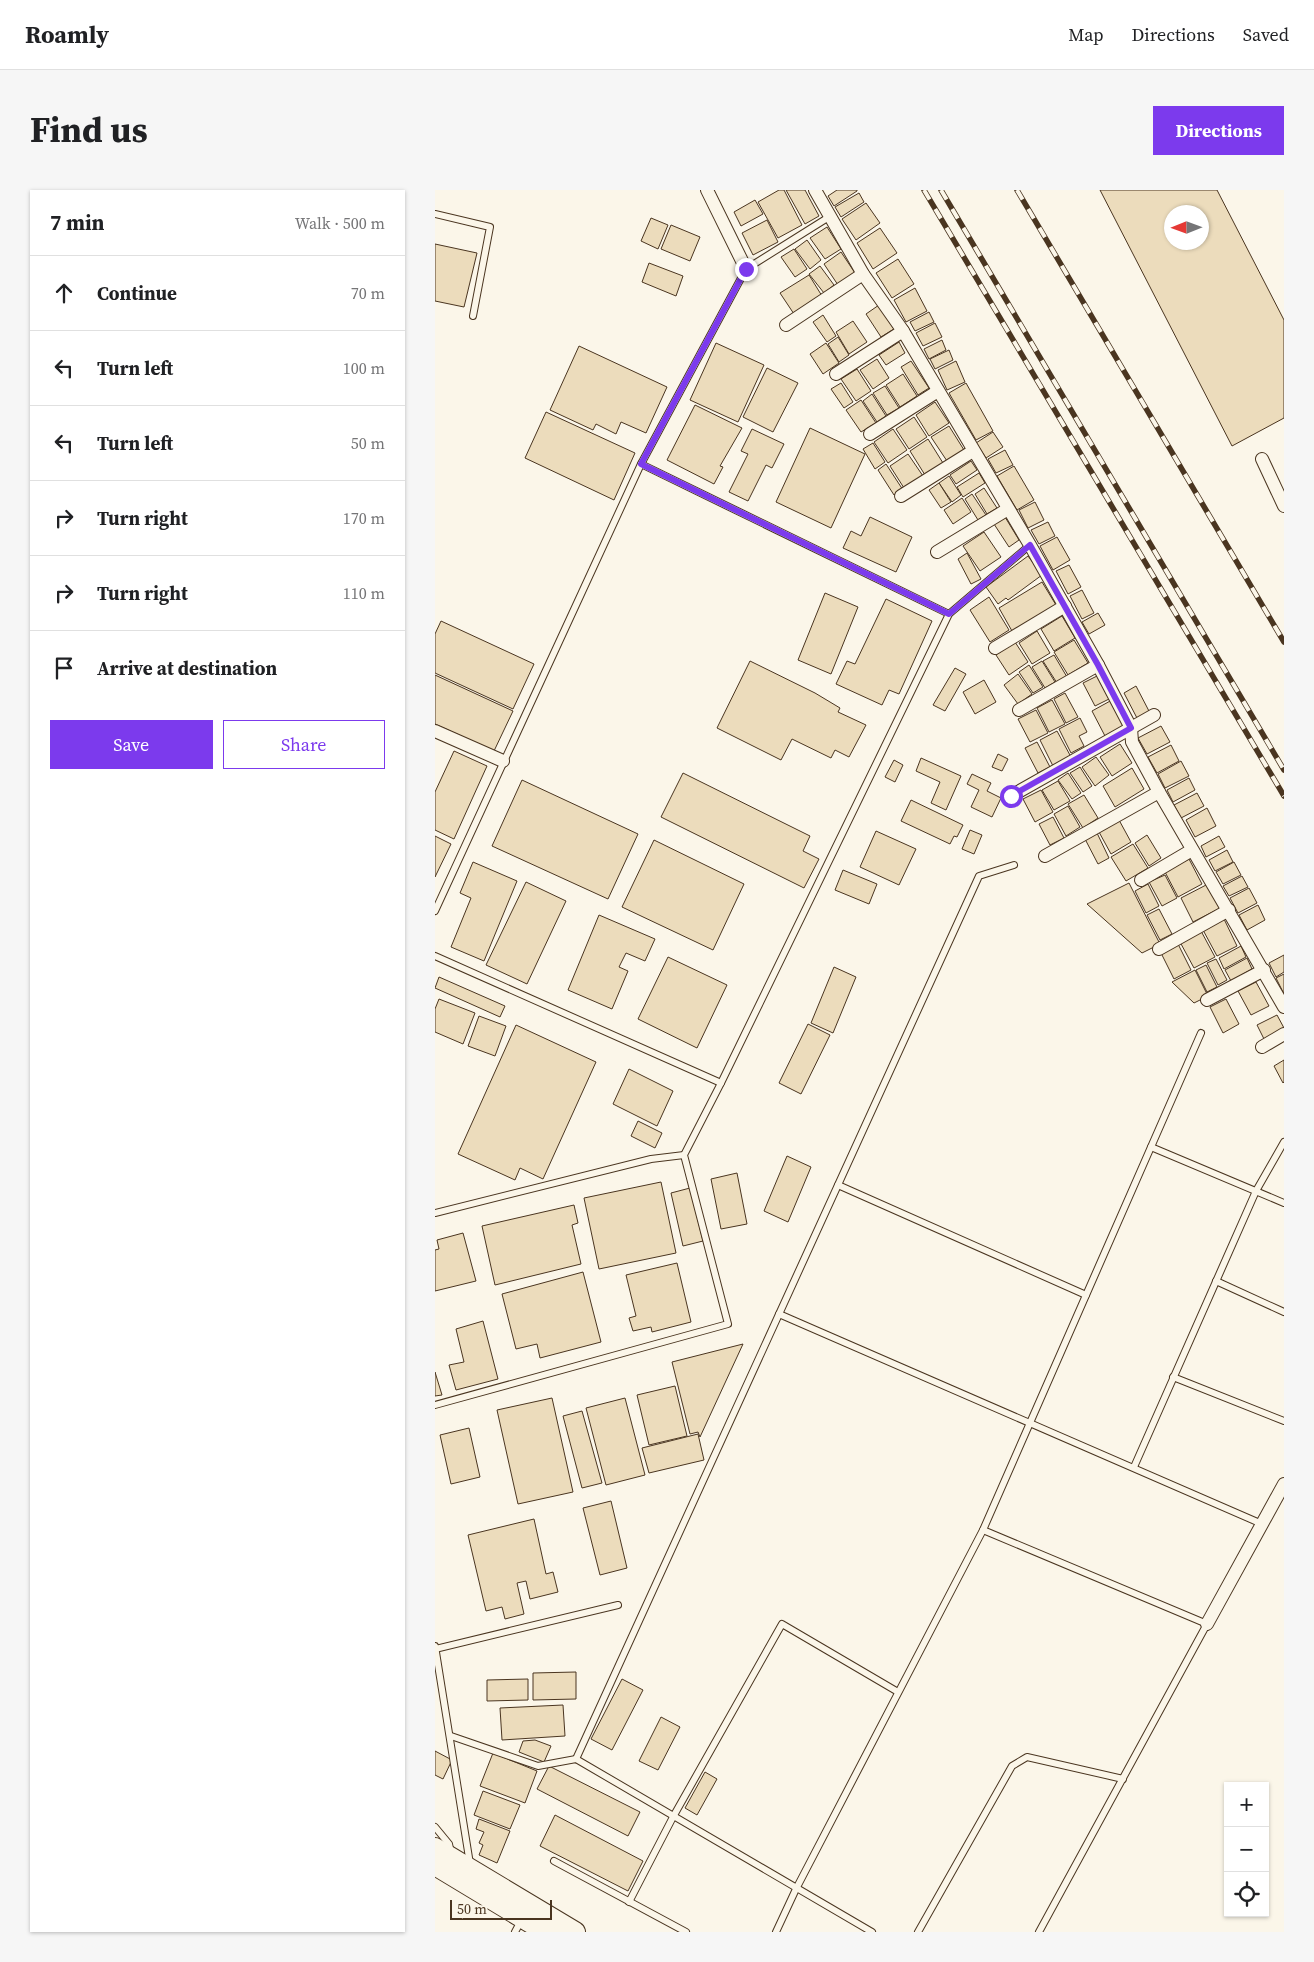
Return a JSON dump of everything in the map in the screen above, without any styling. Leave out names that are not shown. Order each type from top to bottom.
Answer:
[{"type":"main road","points":[[435,1848],[444,1862],[505,1899],[575,1932]]},
{"type":"main road","points":[[444,1862],[471,1870],[505,1899],[519,1925],[546,1932]]},
{"type":"street","points":[[707,190],[746,269]]},
{"type":"street","points":[[815,190],[863,274],[903,331],[1030,545],[1098,665],[1131,728],[1132,742],[1159,792],[1284,1007]]},
{"type":"street","points":[[786,325],[863,274]]},
{"type":"street","points":[[835,374],[903,331]]},
{"type":"street","points":[[870,434],[938,391]]},
{"type":"street","points":[[901,496],[973,451]]},
{"type":"street","points":[[1261,459],[1284,506]]},
{"type":"street","points":[[937,552],[1008,509]]},
{"type":"street","points":[[995,648],[1065,606]]},
{"type":"street","points":[[1019,710],[1098,665]]},
{"type":"street","points":[[1011,796],[1154,715]]},
{"type":"street","points":[[435,731],[503,761]]},
{"type":"street","points":[[1045,856],[1159,792]]},
{"type":"street","points":[[1141,880],[1192,850]]},
{"type":"street","points":[[1159,949],[1229,910]]},
{"type":"street","points":[[1207,1000],[1264,970]]},
{"type":"street","points":[[1263,1047],[1284,1034]]},
{"type":"street","points":[[1207,1624],[1284,1484]]},
{"type":"lane","points":[[435,214],[490,227],[473,316]]},
{"type":"lane","points":[[435,912],[641,464],[746,269],[829,216]]},
{"type":"lane","points":[[641,464],[949,614]]},
{"type":"lane","points":[[435,1405],[728,1324],[684,1155],[721,1083],[949,614],[1030,545]]},
{"type":"lane","points":[[577,1759],[979,876],[1014,865]]},
{"type":"lane","points":[[435,956],[721,1083]]},
{"type":"lane","points":[[776,1932],[796,1889],[983,1530],[1201,1033]]},
{"type":"lane","points":[[1133,1466],[1256,1191],[1284,1142]]},
{"type":"lane","points":[[1151,1147],[1284,1203]]},
{"type":"lane","points":[[435,1213],[651,1159],[684,1155]]},
{"type":"lane","points":[[838,1185],[1086,1295]]},
{"type":"lane","points":[[1216,1281],[1284,1312]]},
{"type":"lane","points":[[779,1314],[1133,1466],[1262,1524]]},
{"type":"lane","points":[[1173,1377],[1284,1421]]},
{"type":"lane","points":[[983,1530],[1207,1624],[1039,1932]]},
{"type":"lane","points":[[471,1870],[451,1736],[435,1648],[618,1605]]},
{"type":"lane","points":[[629,1902],[673,1817],[782,1624],[898,1692]]},
{"type":"lane","points":[[451,1736],[538,1766],[577,1759],[872,1932]]},
{"type":"lane","points":[[918,1932],[1012,1766],[1027,1757],[1123,1779]]},
{"type":"lane","points":[[435,1827],[449,1844],[444,1862]]},
{"type":"lane","points":[[554,1861],[686,1932]]},
{"type":"building","points":[[779,190],[784,190],[802,225],[778,238],[758,202]]},
{"type":"building","points":[[786,190],[805,190],[819,216],[805,224]]},
{"type":"building","points":[[837,190],[857,191],[834,206],[828,196]]},
{"type":"building","points":[[1100,190],[1217,190],[1284,320],[1284,418],[1232,446]]},
{"type":"building","points":[[859,193],[864,202],[841,217],[835,207]]},
{"type":"building","points":[[755,200],[763,214],[741,226],[734,212]]},
{"type":"building","points":[[866,203],[880,223],[856,240],[842,219]]},
{"type":"building","points":[[651,218],[668,225],[658,249],[641,241]]},
{"type":"building","points":[[767,220],[778,242],[753,255],[742,233]]},
{"type":"building","points":[[671,225],[700,237],[690,261],[661,249]]},
{"type":"building","points":[[827,227],[841,249],[825,259],[810,238]]},
{"type":"building","points":[[880,228],[897,253],[873,269],[857,243]]},
{"type":"building","points":[[807,240],[821,260],[810,269],[795,249]]},
{"type":"building","points":[[435,244],[477,253],[464,307],[435,301]]},
{"type":"building","points":[[794,249],[807,269],[795,277],[781,257]]},
{"type":"building","points":[[841,252],[855,273],[838,285],[824,264]]},
{"type":"building","points":[[898,259],[914,284],[892,298],[876,273]]},
{"type":"building","points":[[649,263],[683,276],[676,296],[642,282]]},
{"type":"building","points":[[820,266],[834,285],[824,293],[809,274]]},
{"type":"building","points":[[809,275],[822,296],[794,314],[780,293]]},
{"type":"building","points":[[915,288],[927,311],[906,322],[894,300]]},
{"type":"building","points":[[879,305],[894,329],[881,337],[866,314]]},
{"type":"building","points":[[929,312],[934,322],[915,331],[910,322]]},
{"type":"building","points":[[823,315],[836,336],[827,342],[813,322]]},
{"type":"building","points":[[853,321],[867,342],[849,354],[836,332]]},
{"type":"building","points":[[935,323],[942,337],[923,346],[916,333]]},
{"type":"building","points":[[838,337],[849,355],[839,362],[828,344]]},
{"type":"building","points":[[942,340],[946,350],[929,359],[924,349]]},
{"type":"building","points":[[899,342],[905,353],[886,365],[879,355]]},
{"type":"building","points":[[716,343],[764,365],[738,422],[690,400]]},
{"type":"building","points":[[826,343],[839,363],[823,374],[810,354]]},
{"type":"building","points":[[579,346],[667,387],[646,433],[621,422],[616,434],[596,424],[593,430],[550,410]]},
{"type":"building","points":[[949,350],[953,360],[935,369],[930,359]]},
{"type":"building","points":[[877,359],[889,378],[873,389],[860,370]]},
{"type":"building","points":[[911,361],[929,388],[918,395],[901,367]]},
{"type":"building","points":[[956,361],[965,382],[947,390],[938,370]]},
{"type":"building","points":[[767,368],[798,383],[773,432],[743,417]]},
{"type":"building","points":[[857,369],[871,391],[856,401],[841,379]]},
{"type":"building","points":[[903,374],[917,396],[900,407],[886,385]]},
{"type":"building","points":[[841,383],[853,402],[844,408],[831,389]]},
{"type":"building","points":[[966,383],[993,431],[976,440],[949,393]]},
{"type":"building","points":[[885,386],[899,408],[887,415],[873,393]]},
{"type":"building","points":[[872,394],[886,416],[877,422],[863,401]]},
{"type":"building","points":[[861,400],[876,423],[861,432],[846,410]]},
{"type":"building","points":[[935,402],[949,423],[929,436],[916,415]]},
{"type":"building","points":[[695,405],[742,428],[720,466],[723,467],[714,484],[667,460]]},
{"type":"building","points":[[546,412],[635,453],[614,500],[525,458]]},
{"type":"building","points":[[914,417],[927,437],[909,449],[896,429]]},
{"type":"building","points":[[949,426],[964,450],[947,461],[931,437]]},
{"type":"building","points":[[810,428],[865,454],[831,528],[776,502]]},
{"type":"building","points":[[752,429],[784,444],[772,468],[766,465],[748,501],[729,492],[748,454],[741,451]]},
{"type":"building","points":[[893,429],[907,450],[888,463],[874,442]]},
{"type":"building","points":[[993,432],[1003,447],[986,458],[976,443]]},
{"type":"building","points":[[928,439],[943,463],[925,475],[910,451]]},
{"type":"building","points":[[873,443],[885,462],[875,469],[863,449]]},
{"type":"building","points":[[1005,450],[1013,465],[996,473],[988,459]]},
{"type":"building","points":[[908,454],[923,476],[904,488],[890,466]]},
{"type":"building","points":[[971,461],[977,470],[956,484],[950,475]]},
{"type":"building","points":[[886,464],[903,490],[894,495],[878,470]]},
{"type":"building","points":[[1014,466],[1034,500],[1017,510],[997,476]]},
{"type":"building","points":[[979,473],[985,483],[963,497],[957,487]]},
{"type":"building","points":[[949,476],[961,495],[952,502],[939,483]]},
{"type":"building","points":[[939,483],[951,502],[941,508],[929,490]]},
{"type":"building","points":[[984,488],[997,508],[987,514],[975,494]]},
{"type":"building","points":[[972,494],[986,515],[978,520],[965,499]]},
{"type":"building","points":[[962,498],[971,512],[953,524],[944,510]]},
{"type":"building","points":[[1035,502],[1044,520],[1028,528],[1019,510]]},
{"type":"building","points":[[870,517],[912,537],[896,572],[843,548],[851,531],[861,536]]},
{"type":"building","points":[[1005,517],[1019,540],[1009,547],[994,524]]},
{"type":"building","points":[[1048,522],[1055,536],[1039,544],[1031,530]]},
{"type":"building","points":[[984,532],[1001,557],[980,571],[963,546]]},
{"type":"building","points":[[1057,537],[1070,560],[1053,570],[1040,546]]},
{"type":"building","points":[[967,553],[981,579],[971,584],[958,559]]},
{"type":"building","points":[[1028,556],[1042,575],[1008,600],[1006,598],[998,604],[986,587]]},
{"type":"building","points":[[1069,565],[1081,587],[1068,594],[1056,571]]},
{"type":"building","points":[[1042,582],[1056,605],[1012,631],[999,608]]},
{"type":"building","points":[[1082,590],[1094,613],[1082,619],[1070,596]]},
{"type":"building","points":[[825,593],[858,607],[831,674],[798,660]]},
{"type":"building","points":[[989,597],[1009,630],[990,642],[970,610]]},
{"type":"building","points":[[886,599],[932,621],[899,694],[889,690],[882,705],[836,684],[847,661],[855,664]]},
{"type":"building","points":[[1098,613],[1105,625],[1089,634],[1082,622]]},
{"type":"building","points":[[1062,616],[1075,638],[1054,651],[1041,629]]},
{"type":"building","points":[[441,621],[534,664],[513,709],[435,673],[435,634]]},
{"type":"building","points":[[1037,631],[1050,653],[1032,664],[1019,643]]},
{"type":"building","points":[[1074,640],[1088,663],[1068,675],[1054,652]]},
{"type":"building","points":[[1015,642],[1028,662],[1009,675],[996,655]]},
{"type":"building","points":[[1054,655],[1067,677],[1057,683],[1043,661]]},
{"type":"building","points":[[750,661],[815,693],[840,708],[838,712],[866,725],[849,757],[835,750],[831,758],[792,739],[781,760],[717,728]]},
{"type":"building","points":[[1042,661],[1055,682],[1045,688],[1032,667]]},
{"type":"building","points":[[1029,665],[1043,687],[1033,693],[1019,672]]},
{"type":"building","points":[[955,668],[966,674],[945,711],[933,705]]},
{"type":"building","points":[[1018,674],[1032,694],[1018,704],[1004,685]]},
{"type":"building","points":[[435,675],[513,711],[494,751],[435,724]]},
{"type":"building","points":[[1097,676],[1109,699],[1095,706],[1083,683]]},
{"type":"building","points":[[984,680],[996,702],[975,714],[963,692]]},
{"type":"building","points":[[1136,686],[1150,713],[1138,720],[1124,693]]},
{"type":"building","points":[[1065,693],[1078,717],[1066,723],[1054,699]]},
{"type":"building","points":[[1052,700],[1065,724],[1049,732],[1037,708]]},
{"type":"building","points":[[1112,700],[1125,726],[1105,736],[1092,711]]},
{"type":"building","points":[[1036,710],[1048,733],[1030,742],[1018,719]]},
{"type":"building","points":[[1080,718],[1087,732],[1079,736],[1084,746],[1071,753],[1059,729]]},
{"type":"building","points":[[1161,726],[1170,742],[1147,754],[1138,738]]},
{"type":"building","points":[[1057,731],[1071,757],[1053,766],[1040,740]]},
{"type":"building","points":[[1037,742],[1050,767],[1038,773],[1025,748]]},
{"type":"building","points":[[1120,744],[1132,763],[1112,776],[1100,757]]},
{"type":"building","points":[[1171,745],[1179,761],[1157,773],[1148,757]]},
{"type":"building","points":[[454,751],[487,766],[454,839],[435,830],[435,792]]},
{"type":"building","points":[[998,754],[1008,759],[1002,771],[992,767]]},
{"type":"building","points":[[1096,757],[1109,775],[1095,786],[1082,767]]},
{"type":"building","points":[[921,758],[961,776],[946,810],[931,803],[940,782],[916,771]]},
{"type":"building","points":[[894,760],[903,765],[895,782],[885,777]]},
{"type":"building","points":[[1181,761],[1189,776],[1165,788],[1158,774]]},
{"type":"building","points":[[1080,767],[1092,786],[1083,792],[1070,773]]},
{"type":"building","points":[[1132,768],[1144,789],[1115,807],[1103,786]]},
{"type":"building","points":[[683,773],[810,836],[803,851],[819,859],[804,888],[661,817]]},
{"type":"building","points":[[1068,773],[1081,793],[1072,799],[1058,780]]},
{"type":"building","points":[[972,774],[991,783],[987,791],[1001,798],[992,817],[971,807],[979,790],[967,784]]},
{"type":"building","points":[[1189,778],[1195,790],[1173,802],[1167,790]]},
{"type":"building","points":[[522,780],[638,834],[608,899],[492,846]]},
{"type":"building","points":[[1058,781],[1070,801],[1054,810],[1042,790]]},
{"type":"building","points":[[1041,790],[1053,812],[1035,822],[1023,799]]},
{"type":"building","points":[[1197,793],[1204,806],[1181,818],[1174,805]]},
{"type":"building","points":[[1084,795],[1098,818],[1083,828],[1068,804]]},
{"type":"building","points":[[911,800],[963,825],[957,837],[954,836],[950,844],[901,821]]},
{"type":"building","points":[[1068,806],[1080,827],[1066,836],[1054,814]]},
{"type":"building","points":[[1207,808],[1216,826],[1195,837],[1186,820]]},
{"type":"building","points":[[1053,817],[1064,838],[1050,845],[1039,824]]},
{"type":"building","points":[[1119,820],[1131,842],[1111,854],[1099,832]]},
{"type":"building","points":[[970,830],[982,835],[974,854],[962,849]]},
{"type":"building","points":[[876,831],[916,849],[899,885],[860,867]]},
{"type":"building","points":[[1097,833],[1109,858],[1098,864],[1085,839]]},
{"type":"building","points":[[1147,835],[1161,858],[1149,866],[1135,843]]},
{"type":"building","points":[[435,836],[451,844],[435,877]]},
{"type":"building","points":[[1219,836],[1225,847],[1206,857],[1201,846]]},
{"type":"building","points":[[654,840],[744,884],[713,950],[622,907]]},
{"type":"building","points":[[1133,844],[1148,868],[1126,881],[1111,857]]},
{"type":"building","points":[[1227,850],[1233,862],[1215,871],[1209,860]]},
{"type":"building","points":[[1189,859],[1202,884],[1178,897],[1165,872]]},
{"type":"building","points":[[473,862],[517,881],[484,961],[451,947],[471,898],[460,893]]},
{"type":"building","points":[[1234,862],[1241,875],[1223,884],[1216,872]]},
{"type":"building","points":[[843,870],[877,884],[869,904],[835,890]]},
{"type":"building","points":[[1165,875],[1177,898],[1162,906],[1149,882]]},
{"type":"building","points":[[1242,876],[1248,887],[1229,896],[1223,886]]},
{"type":"building","points":[[526,882],[566,901],[527,984],[486,965]]},
{"type":"building","points":[[1129,883],[1160,944],[1142,953],[1087,904]]},
{"type":"building","points":[[1148,884],[1159,906],[1146,913],[1135,891]]},
{"type":"building","points":[[1208,884],[1220,908],[1193,922],[1181,898]]},
{"type":"building","points":[[1249,888],[1257,903],[1238,913],[1230,898]]},
{"type":"building","points":[[1258,905],[1265,920],[1247,930],[1239,915]]},
{"type":"building","points":[[1159,909],[1172,934],[1160,940],[1147,915]]},
{"type":"building","points":[[599,915],[655,939],[645,961],[626,953],[619,967],[628,971],[612,1009],[568,990]]},
{"type":"building","points":[[1224,919],[1237,946],[1217,956],[1203,930]]},
{"type":"building","points":[[1201,931],[1215,957],[1194,968],[1180,942]]},
{"type":"building","points":[[1178,944],[1191,970],[1174,979],[1161,953]]},
{"type":"building","points":[[1241,946],[1246,957],[1224,969],[1219,958]]},
{"type":"building","points":[[1284,955],[1284,972],[1276,977],[1269,963]]},
{"type":"building","points":[[668,957],[727,985],[697,1048],[638,1019]]},
{"type":"building","points":[[1247,958],[1252,969],[1231,981],[1225,970]]},
{"type":"building","points":[[1216,959],[1227,980],[1218,985],[1207,963]]},
{"type":"building","points":[[1206,965],[1217,987],[1207,992],[1196,970]]},
{"type":"building","points":[[834,967],[856,977],[833,1033],[811,1023]]},
{"type":"building","points":[[1195,970],[1208,996],[1194,1003],[1172,982]]},
{"type":"building","points":[[1284,974],[1284,994],[1276,978]]},
{"type":"building","points":[[439,977],[505,1006],[500,1017],[435,988]]},
{"type":"building","points":[[1256,982],[1269,1006],[1251,1015],[1238,991]]},
{"type":"building","points":[[439,999],[475,1013],[463,1044],[435,1032],[435,1009]]},
{"type":"building","points":[[1226,999],[1239,1024],[1223,1033],[1210,1007]]},
{"type":"building","points":[[1277,1015],[1284,1028],[1265,1041],[1257,1025]]},
{"type":"building","points":[[479,1016],[506,1026],[495,1056],[468,1046]]},
{"type":"building","points":[[808,1024],[830,1035],[801,1094],[779,1083]]},
{"type":"building","points":[[516,1025],[596,1062],[543,1179],[520,1168],[515,1180],[458,1154]]},
{"type":"building","points":[[1284,1060],[1284,1082],[1283,1083],[1274,1066]]},
{"type":"building","points":[[629,1069],[673,1091],[657,1126],[613,1104]]},
{"type":"building","points":[[638,1121],[662,1133],[655,1148],[631,1136]]},
{"type":"building","points":[[787,1156],[811,1167],[788,1222],[764,1211]]},
{"type":"building","points":[[737,1173],[747,1224],[721,1229],[711,1179]]},
{"type":"building","points":[[661,1182],[676,1253],[599,1269],[584,1198]]},
{"type":"building","points":[[690,1188],[703,1241],[683,1246],[671,1193]]},
{"type":"building","points":[[574,1205],[578,1223],[572,1225],[581,1264],[495,1285],[482,1226]]},
{"type":"building","points":[[463,1233],[476,1281],[435,1291],[435,1250],[439,1249],[437,1240]]},
{"type":"building","points":[[677,1263],[691,1322],[652,1332],[651,1327],[633,1331],[629,1318],[636,1316],[626,1275]]},
{"type":"building","points":[[583,1272],[601,1342],[540,1358],[537,1344],[516,1349],[502,1294]]},
{"type":"building","points":[[483,1321],[498,1379],[456,1390],[449,1365],[464,1362],[456,1329]]},
{"type":"building","points":[[743,1344],[700,1437],[698,1432],[690,1434],[672,1362]]},
{"type":"building","points":[[435,1372],[442,1395],[435,1396]]},
{"type":"building","points":[[675,1386],[687,1436],[649,1445],[637,1395]]},
{"type":"building","points":[[552,1398],[573,1492],[518,1504],[497,1410]]},
{"type":"building","points":[[625,1398],[645,1475],[606,1485],[586,1408]]},
{"type":"building","points":[[582,1411],[602,1483],[582,1488],[563,1416]]},
{"type":"building","points":[[469,1428],[480,1477],[451,1484],[440,1435]]},
{"type":"building","points":[[698,1434],[704,1460],[649,1473],[642,1448]]},
{"type":"building","points":[[611,1501],[627,1568],[600,1575],[583,1508]]},
{"type":"building","points":[[534,1519],[546,1574],[553,1572],[558,1592],[530,1599],[526,1581],[517,1583],[524,1614],[505,1619],[502,1607],[486,1611],[468,1535]]},
{"type":"building","points":[[576,1672],[576,1699],[533,1700],[533,1673]]},
{"type":"building","points":[[528,1679],[528,1700],[487,1701],[487,1680]]},
{"type":"building","points":[[622,1679],[643,1690],[612,1750],[591,1739]]},
{"type":"building","points":[[563,1705],[565,1736],[502,1740],[500,1708]]},
{"type":"building","points":[[661,1717],[680,1727],[658,1770],[639,1761]]},
{"type":"building","points":[[535,1740],[551,1746],[544,1762],[519,1752],[523,1741]]},
{"type":"building","points":[[435,1751],[452,1760],[443,1779],[435,1775]]},
{"type":"building","points":[[493,1753],[537,1771],[525,1803],[480,1786]]},
{"type":"building","points":[[549,1766],[640,1812],[628,1836],[537,1789]]},
{"type":"building","points":[[705,1772],[717,1779],[697,1815],[685,1808]]},
{"type":"building","points":[[483,1791],[520,1805],[510,1829],[474,1815]]},
{"type":"building","points":[[555,1815],[643,1861],[628,1891],[540,1846]]},
{"type":"building","points":[[479,1819],[510,1831],[497,1863],[479,1855],[483,1845],[479,1843],[484,1832],[476,1829]]},
{"type":"railway","points":[[924,190],[1284,796]]},
{"type":"railway","points":[[941,190],[1284,770]]},
{"type":"railway","points":[[1017,190],[1284,642]]},
{"type":"route","points":[[746,269],[641,464],[949,614],[1030,545],[1098,665],[1131,728],[1011,796]]}]
